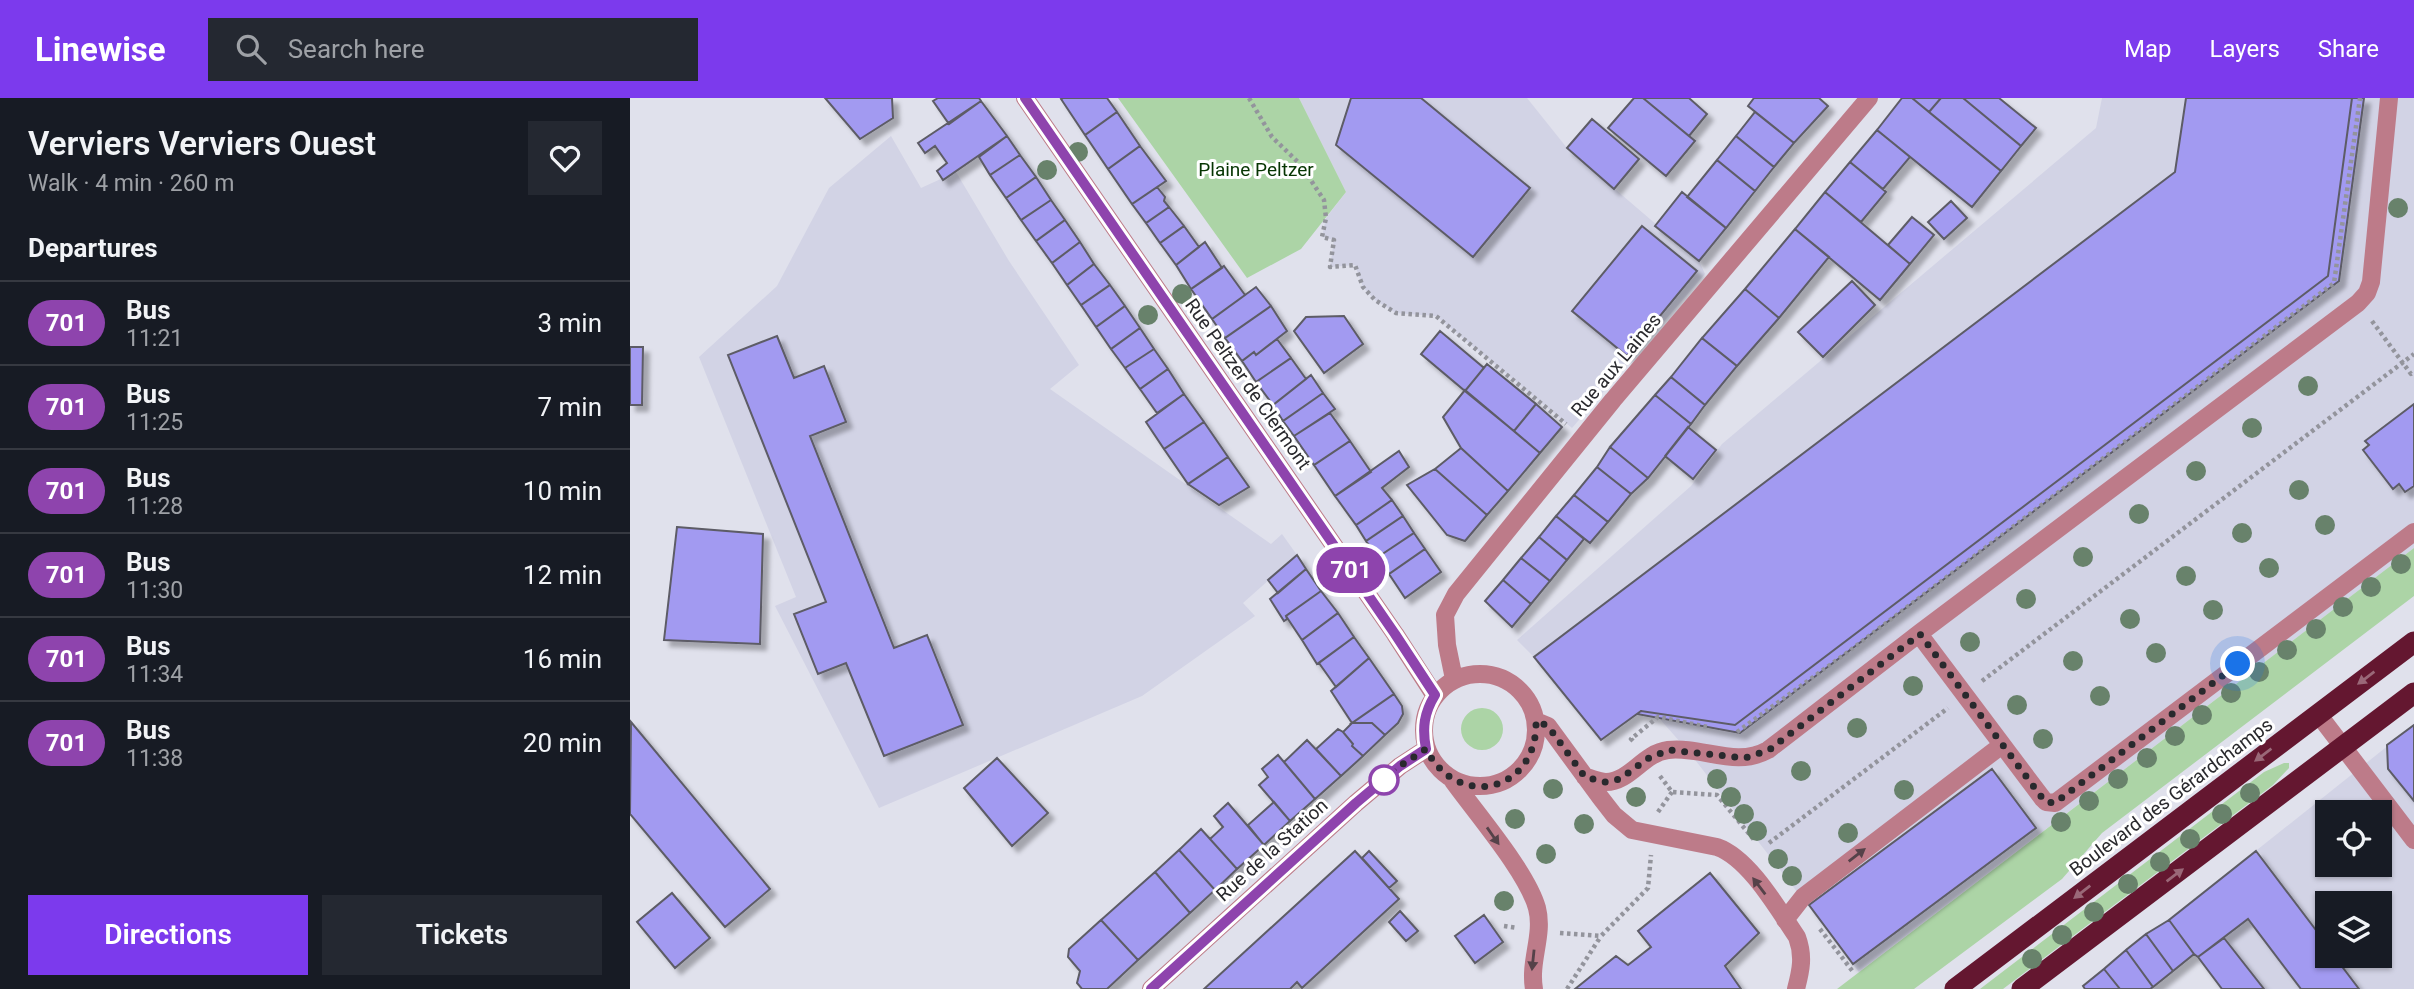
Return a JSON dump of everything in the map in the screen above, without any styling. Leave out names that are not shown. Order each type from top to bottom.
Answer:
[{"type":"highway","name":"Boulevard des Gérardchamps","points":[[1955,989],[2414,642]]},
{"type":"highway","points":[[2027,987],[2414,693]]},
{"type":"street","name":"Rue Peltzer de Clermont","points":[[1025,98],[1435,695]]},
{"type":"street","name":"Rue aux Laines","points":[[1454,679],[1447,645],[1446,615],[1456,594],[1583,438],[1870,98]]},
{"type":"street","points":[[1585,777],[1605,782],[1620,779],[1647,759],[1669,750],[1745,758],[1769,750],[2363,298],[2370,288],[2374,259],[2389,98]]},
{"type":"street","points":[[1920,634],[2043,799],[2055,803],[2414,532]]},
{"type":"street","points":[[1453,780],[1468,786],[1484,787],[1500,783],[1525,765],[1532,752],[1536,721],[1531,704],[1520,690],[1506,680],[1478,673],[1454,679],[1435,695],[1427,708],[1424,722],[1426,749],[1437,767],[1453,780],[1524,879],[1536,908],[1539,931],[1532,967],[1534,989]]},
{"type":"street","points":[[2318,714],[2414,840]]},
{"type":"street","points":[[1536,721],[1548,726],[1614,815],[1632,830],[1685,839],[1726,850],[1742,863],[1785,920],[1801,948],[1802,962],[1796,989]]},
{"type":"street","points":[[1785,920],[1803,897],[2002,745]]},
{"type":"street","name":"Rue de la Station","points":[[1151,989],[1356,803],[1400,766],[1426,749]]},
{"type":"path","points":[[1249,98],[1272,137],[1300,164],[1324,200],[1326,218],[1322,237],[1334,240],[1330,267],[1355,265],[1363,288],[1375,300],[1396,313],[1436,316],[1583,438]]},
{"type":"path","points":[[2334,280],[2344,285]]},
{"type":"path","points":[[2366,313],[2411,374],[2414,372]]},
{"type":"path","points":[[1769,843],[2414,354]]},
{"type":"path","points":[[1567,989],[1601,936],[1648,888]]},
{"type":"path","points":[[1504,926],[1601,936]]},
{"type":"shaded area","points":[[1299,98],[1527,98],[1567,148],[1699,261],[1705,274],[1572,428],[1436,316],[1396,313],[1375,300],[1363,287],[1355,265],[1330,267],[1334,240],[1322,237],[1326,218],[1346,192]]},
{"type":"shaded area","points":[[2102,98],[2414,98],[2414,548],[1859,972],[1689,752],[1658,717],[1637,714],[1601,740],[1517,640],[1691,486],[1722,444],[2096,128]]},
{"type":"shaded area","points":[[891,136],[921,188],[956,172],[1009,261],[1079,365],[1050,389],[1271,544],[1282,534],[1297,555],[1243,603],[1255,616],[1142,696],[879,808],[775,606],[796,597],[699,357],[777,286],[829,188]]},
{"type":"shaded area","points":[[2414,725],[2414,989],[2222,989],[2169,920],[2315,804],[2315,877],[2392,877],[2392,800],[2320,800]]},
{"type":"green space","name":"Plaine Peltzer","points":[[1118,98],[1299,98],[1346,192],[1301,249],[1247,278]]},
{"type":"green space","points":[[2414,548],[2414,596],[2102,833],[2062,879],[1914,989],[1837,989]]},
{"type":"green space","points":[[1482,708],[1497,714],[1503,729],[1497,744],[1482,750],[1467,744],[1461,729],[1467,714]]},
{"type":"green space","points":[[2289,763],[2289,768],[2273,785],[2003,989],[1980,989],[2264,772]]},
{"type":"building","points":[[825,98],[892,98],[893,118],[860,139]]},
{"type":"building","points":[[938,98],[979,98],[981,101],[949,124],[933,101]]},
{"type":"building","points":[[1107,98],[1117,112],[1085,135],[1061,99]]},
{"type":"building","points":[[1351,98],[1421,98],[1530,188],[1473,257],[1336,145]]},
{"type":"building","points":[[1634,98],[1643,98],[1695,141],[1666,176],[1608,128]]},
{"type":"building","points":[[1643,98],[1689,98],[1707,114],[1689,136]]},
{"type":"building","points":[[1754,98],[1819,98],[1828,106],[1794,143],[1748,106]]},
{"type":"building","points":[[1902,98],[1912,98],[2001,171],[1972,207],[1877,130]]},
{"type":"building","points":[[1912,98],[1941,98],[1929,112]]},
{"type":"building","points":[[1941,98],[1963,98],[2021,146],[2001,171],[1929,112]]},
{"type":"building","points":[[1963,98],[1999,98],[2036,128],[2021,146]]},
{"type":"building","points":[[2186,98],[2352,98],[2328,276],[1735,725],[1641,711],[1601,740],[1534,657],[2175,172]]},
{"type":"building","points":[[2352,98],[2364,98],[2339,281],[1740,733],[1637,714],[1641,711],[1735,725],[2328,276]]},
{"type":"building","points":[[981,101],[1007,136],[943,180],[937,171],[947,163],[935,146],[925,153],[918,143]]},
{"type":"building","points":[[1117,112],[1140,146],[1108,169],[1085,135]]},
{"type":"building","points":[[1755,112],[1794,143],[1774,167],[1736,136]]},
{"type":"building","points":[[1592,119],[1639,159],[1614,189],[1567,148]]},
{"type":"building","points":[[1877,130],[1910,157],[1883,189],[1850,162]]},
{"type":"building","points":[[1007,136],[1020,155],[990,175],[979,157]]},
{"type":"building","points":[[1736,136],[1774,167],[1755,191],[1717,160]]},
{"type":"building","points":[[1140,146],[1166,181],[1132,204],[1108,169]]},
{"type":"building","points":[[1020,155],[1036,177],[1006,198],[990,175]]},
{"type":"building","points":[[1717,160],[1755,191],[1726,228],[1687,197]]},
{"type":"building","points":[[1850,162],[1886,192],[1861,222],[1825,192]]},
{"type":"building","points":[[1036,177],[1051,200],[1021,220],[1006,198]]},
{"type":"building","points":[[1157,187],[1169,207],[1146,223],[1132,204]]},
{"type":"building","points":[[1682,192],[1726,228],[1699,261],[1655,226]]},
{"type":"building","points":[[1825,192],[1910,264],[1880,300],[1795,229]]},
{"type":"building","points":[[1051,200],[1065,220],[1036,241],[1021,220]]},
{"type":"building","points":[[1951,201],[1967,218],[1944,239],[1928,222]]},
{"type":"building","points":[[1169,207],[1184,226],[1160,243],[1146,223]]},
{"type":"building","points":[[1912,217],[1934,235],[1910,264],[1888,245]]},
{"type":"building","points":[[1065,220],[1080,242],[1052,263],[1036,241]]},
{"type":"building","points":[[1184,226],[1199,247],[1176,265],[1160,243]]},
{"type":"building","points":[[1642,226],[1697,271],[1627,356],[1572,311]]},
{"type":"building","points":[[1795,229],[1829,257],[1779,318],[1745,289]]},
{"type":"building","points":[[1080,242],[1094,264],[1067,285],[1052,263]]},
{"type":"building","points":[[1205,242],[1222,268],[1191,289],[1176,265]]},
{"type":"building","points":[[1094,264],[1110,285],[1081,305],[1067,285]]},
{"type":"building","points":[[1224,266],[1245,295],[1212,319],[1191,289]]},
{"type":"building","points":[[1852,281],[1875,305],[1823,357],[1798,332]]},
{"type":"building","points":[[1110,285],[1125,306],[1096,327],[1081,305]]},
{"type":"building","points":[[1256,287],[1271,306],[1225,338],[1212,319]]},
{"type":"building","points":[[1745,289],[1779,318],[1737,366],[1702,338]]},
{"type":"building","points":[[1125,306],[1140,328],[1111,349],[1096,327]]},
{"type":"building","points":[[1271,306],[1287,331],[1256,355],[1254,352],[1242,361],[1225,338]]},
{"type":"building","points":[[1344,316],[1363,344],[1324,373],[1294,331],[1306,317]]},
{"type":"building","points":[[1140,328],[1154,349],[1125,368],[1111,349]]},
{"type":"building","points":[[1440,331],[1484,368],[1465,391],[1421,354]]},
{"type":"building","points":[[777,336],[794,378],[824,366],[846,422],[810,436],[894,648],[927,635],[963,725],[884,756],[846,663],[818,674],[794,614],[826,602],[728,355]]},
{"type":"building","points":[[1702,338],[1737,366],[1705,405],[1671,377]]},
{"type":"building","points":[[1277,339],[1291,358],[1256,382],[1242,361],[1254,352],[1256,355]]},
{"type":"building","points":[[630,347],[643,347],[642,405],[630,405]]},
{"type":"building","points":[[1154,349],[1168,369],[1140,389],[1125,368]]},
{"type":"building","points":[[1291,358],[1306,379],[1273,405],[1256,382]]},
{"type":"building","points":[[1487,364],[1536,404],[1514,431],[1465,391]]},
{"type":"building","points":[[1168,369],[1184,394],[1157,413],[1140,389]]},
{"type":"building","points":[[1311,375],[1323,393],[1283,421],[1273,405]]},
{"type":"building","points":[[1671,377],[1705,405],[1691,424],[1655,395]]},
{"type":"building","points":[[1465,390],[1540,453],[1508,491],[1461,448],[1443,417]]},
{"type":"building","points":[[1323,393],[1335,409],[1294,436],[1283,421]]},
{"type":"building","points":[[1184,394],[1204,422],[1164,449],[1146,422]]},
{"type":"building","points":[[1655,395],[1691,424],[1648,478],[1610,447]]},
{"type":"building","points":[[1536,404],[1562,427],[1540,453],[1514,431]]},
{"type":"building","points":[[2414,404],[2414,486],[2405,492],[2399,484],[2393,489],[2363,450],[2369,445],[2365,441]]},
{"type":"building","points":[[1330,413],[1350,441],[1314,465],[1294,436]]},
{"type":"building","points":[[1204,422],[1228,457],[1188,484],[1164,449]]},
{"type":"building","points":[[1688,427],[1716,450],[1693,479],[1665,456]]},
{"type":"building","points":[[1350,441],[1371,472],[1335,496],[1314,465]]},
{"type":"building","points":[[1610,447],[1648,478],[1631,494],[1597,467]]},
{"type":"building","points":[[1461,448],[1508,491],[1487,515],[1435,469]]},
{"type":"building","points":[[1399,451],[1409,467],[1382,488],[1392,500],[1356,525],[1335,496]]},
{"type":"building","points":[[1228,457],[1249,487],[1219,505],[1188,484]]},
{"type":"building","points":[[1597,467],[1631,494],[1608,522],[1574,495]]},
{"type":"building","points":[[1435,469],[1487,515],[1465,541],[1447,535],[1407,485]]},
{"type":"building","points":[[1574,495],[1608,522],[1590,543],[1556,516]]},
{"type":"building","points":[[1392,500],[1403,516],[1366,541],[1356,525]]},
{"type":"building","points":[[1403,516],[1414,533],[1378,557],[1366,541]]},
{"type":"building","points":[[1556,516],[1584,539],[1567,560],[1539,537]]},
{"type":"building","points":[[677,527],[763,534],[760,644],[664,640]]},
{"type":"building","points":[[1414,533],[1425,549],[1389,574],[1378,557]]},
{"type":"building","points":[[1539,537],[1567,560],[1550,581],[1521,558]]},
{"type":"building","points":[[1425,549],[1441,572],[1405,598],[1389,574]]},
{"type":"building","points":[[1297,555],[1306,569],[1278,593],[1268,580]]},
{"type":"building","points":[[1521,558],[1550,581],[1531,604],[1503,580]]},
{"type":"building","points":[[1306,569],[1321,591],[1286,616],[1284,621],[1270,599]]},
{"type":"building","points":[[1503,580],[1531,604],[1512,627],[1485,601]]},
{"type":"building","points":[[1321,591],[1338,613],[1302,640],[1286,616]]},
{"type":"building","points":[[1338,613],[1354,637],[1317,664],[1302,640]]},
{"type":"building","points":[[1354,637],[1369,658],[1336,687],[1319,663]]},
{"type":"building","points":[[1369,658],[1394,694],[1352,723],[1331,691]]},
{"type":"building","points":[[1394,694],[1402,706],[1403,714],[1385,735],[1372,723],[1352,723]]},
{"type":"building","points":[[631,722],[770,889],[725,927],[630,814]]},
{"type":"building","points":[[1352,723],[1372,723],[1385,735],[1363,756],[1343,732]]},
{"type":"building","points":[[2414,725],[2414,801],[2388,769],[2387,745]]},
{"type":"building","points":[[1338,729],[1363,756],[1341,776],[1316,749]]},
{"type":"building","points":[[1307,740],[1341,776],[1315,799],[1284,762]]},
{"type":"building","points":[[1278,755],[1315,799],[1290,821],[1259,785],[1268,777],[1262,769]]},
{"type":"building","points":[[997,758],[1048,813],[1012,846],[964,788]]},
{"type":"building","points":[[1992,769],[2036,828],[1853,964],[1809,905]]},
{"type":"building","points":[[1274,802],[1290,821],[1264,845],[1248,825]]},
{"type":"building","points":[[1228,803],[1264,845],[1237,869],[1210,839],[1223,827],[1214,816]]},
{"type":"building","points":[[1201,829],[1237,869],[1215,890],[1179,850]]},
{"type":"building","points":[[1179,850],[1215,890],[1190,913],[1155,872]]},
{"type":"building","points":[[1355,851],[1399,899],[1302,988],[1297,982],[1290,989],[1204,989]]},
{"type":"building","points":[[1369,851],[1397,881],[1389,888],[1362,858]]},
{"type":"building","points":[[2256,851],[2315,929],[2315,968],[2343,968],[2359,989],[2301,989],[2248,919],[2198,957],[2169,920]]},
{"type":"building","points":[[1155,872],[1190,913],[1138,960],[1101,920]]},
{"type":"building","points":[[1710,873],[1759,933],[1725,966],[1741,989],[1575,989],[1616,956],[1628,965],[1651,947],[1638,931]]},
{"type":"building","points":[[672,893],[710,938],[675,968],[637,922]]},
{"type":"building","points":[[1400,911],[1418,931],[1406,941],[1389,922]]},
{"type":"building","points":[[1484,915],[1503,942],[1475,963],[1455,936]]},
{"type":"building","points":[[1101,920],[1138,960],[1107,989],[1082,989],[1077,983],[1080,971],[1068,957],[1069,949]]},
{"type":"building","points":[[2169,920],[2194,954],[2173,971],[2146,934]]},
{"type":"building","points":[[2146,934],[2173,971],[2153,987],[2126,950]]},
{"type":"building","points":[[2224,938],[2264,989],[2222,989],[2198,957]]},
{"type":"building","points":[[2126,950],[2153,987],[2120,989],[2104,969]]},
{"type":"building","points":[[2104,969],[2120,989],[2085,989],[2083,986]]},
{"type":"bus line","name":"701","points":[[1025,98],[1435,695],[1427,708],[1424,722],[1426,749],[1400,766],[1356,803],[1151,989]]},
{"type":"route","points":[[1384,780],[1426,749],[1442,772],[1453,780],[1468,786],[1484,787],[1500,783],[1525,765],[1536,736],[1536,721],[1548,726],[1585,777],[1605,782],[1620,779],[1647,759],[1669,750],[1752,758],[1769,750],[1920,634],[2043,799],[2055,803],[2238,664]]}]
